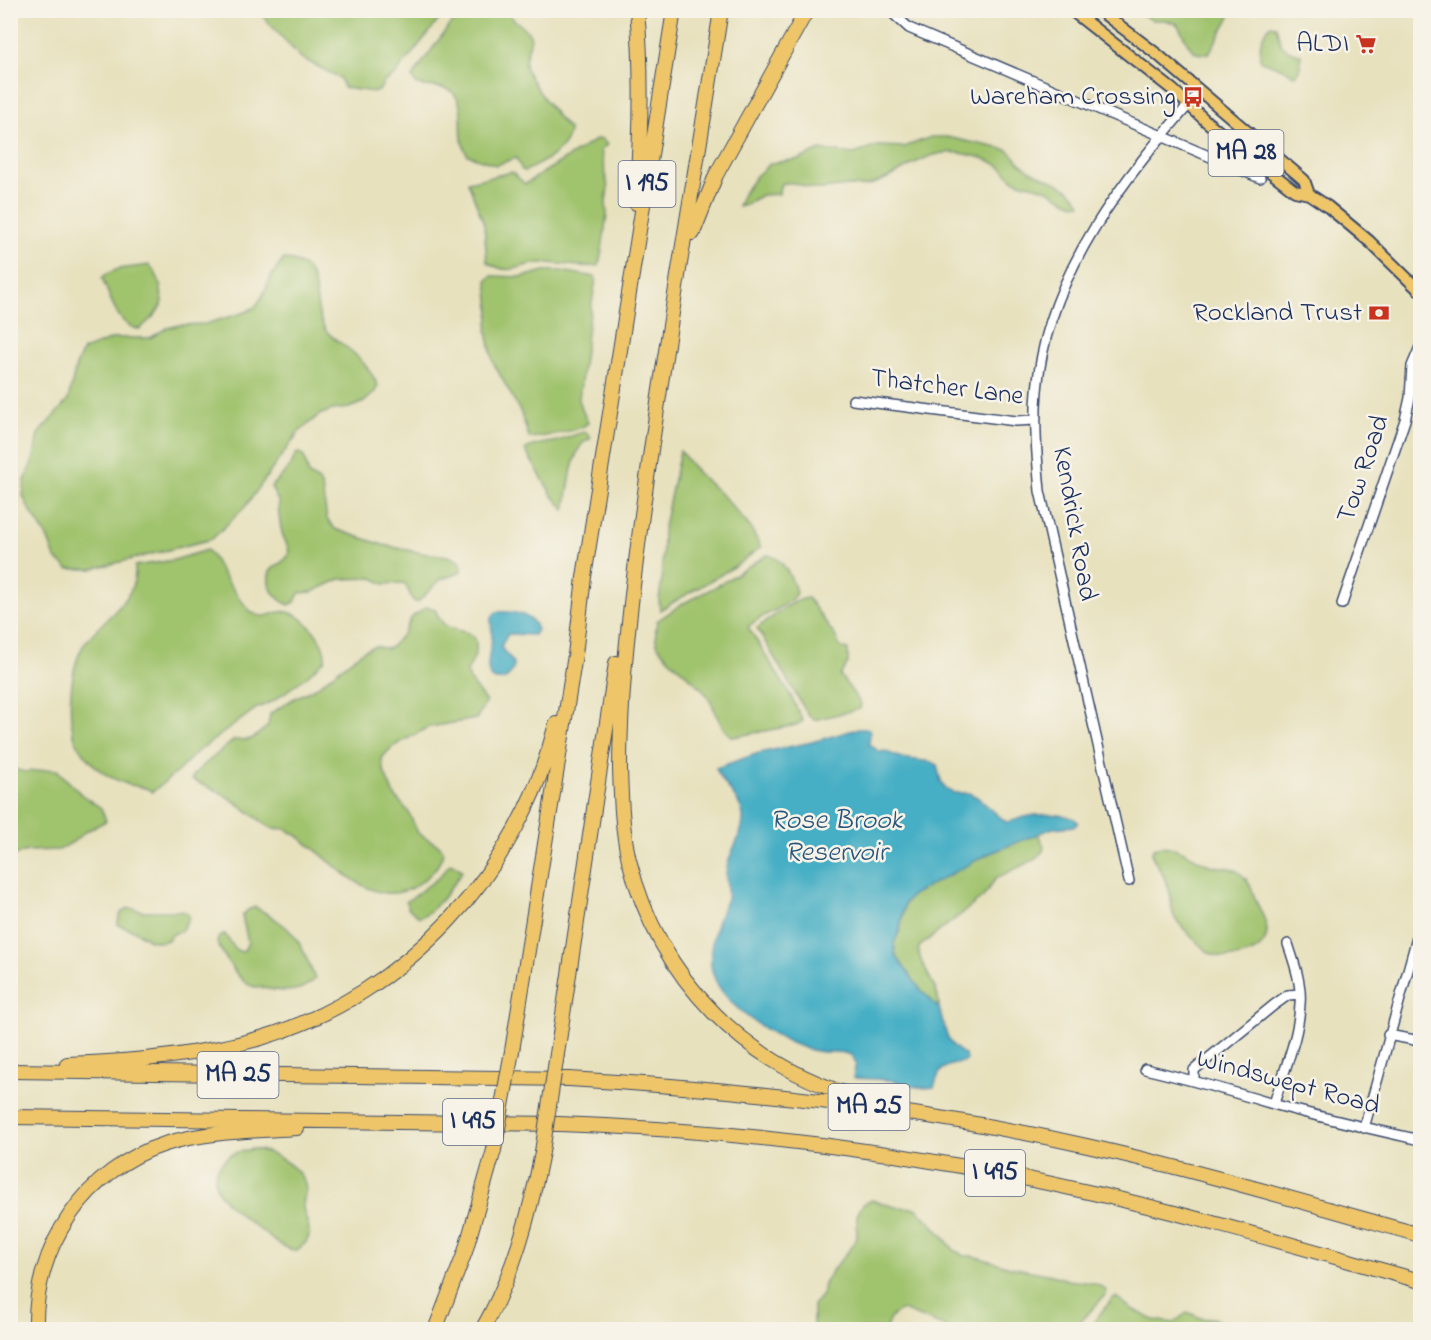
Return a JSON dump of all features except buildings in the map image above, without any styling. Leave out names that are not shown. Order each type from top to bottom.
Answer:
[{"type":"highway","points":[[627,304],[639,163],[640,69],[637,10]]},
{"type":"highway","name":"I 195","points":[[584,578],[674,10]]},
{"type":"highway","name":"I 195","points":[[632,597],[644,492],[722,10]]},
{"type":"highway","points":[[676,293],[697,219],[716,174],[807,10]]},
{"type":"highway","points":[[435,1329],[465,1252],[494,1150],[575,655],[584,578]]},
{"type":"highway","points":[[10,1069],[162,1057],[242,1043],[286,1029],[328,1011],[371,986],[411,957],[449,920],[479,886],[506,846],[529,803],[545,762],[554,730],[584,578]]},
{"type":"highway","points":[[482,1329],[500,1296],[516,1256],[530,1210],[542,1152],[617,660],[632,597]]},
{"type":"highway","points":[[632,597],[624,663],[620,733],[621,808],[633,874],[648,916],[662,944],[679,971],[706,1005],[732,1030],[766,1056],[819,1085],[917,1114]]},
{"type":"highway","name":"MA 25","points":[[10,1069],[570,1079],[747,1092],[917,1114]]},
{"type":"highway","name":"I 495","points":[[917,1114],[1044,1137],[1128,1156],[1420,1235]]},
{"type":"highway","name":"MA 25","points":[[10,1117],[387,1121]]},
{"type":"highway","points":[[36,1329],[42,1272],[54,1240],[86,1194],[97,1182],[124,1163],[151,1149],[196,1137],[387,1121]]},
{"type":"highway","name":"I 495","points":[[387,1121],[655,1128],[804,1143],[916,1158],[1012,1176],[1137,1204],[1420,1281]]},
{"type":"main road","name":"MA 28","points":[[1071,10],[1189,104],[1207,122],[1295,190],[1309,194],[1327,206],[1369,241],[1420,291]]},
{"type":"main road","name":"MA 28","points":[[1099,10],[1158,55],[1304,180],[1309,194]]},
{"type":"street","points":[[889,10],[909,28],[1260,178]]},
{"type":"street","name":"Kendrick Road","points":[[1129,881],[1040,491],[1035,420],[1037,388],[1059,294],[1099,219],[1161,136],[1200,92]]},
{"type":"street","name":"Tow Road","points":[[1342,604],[1405,420],[1410,398],[1412,366],[1420,346]]},
{"type":"street","name":"Thatcher Lane","points":[[853,400],[1016,421],[1035,420]]},
{"type":"street","points":[[1364,1128],[1388,1035],[1418,950],[1420,927]]},
{"type":"street","points":[[1274,1104],[1297,1024],[1300,994],[1288,944]]},
{"type":"street","points":[[1194,1080],[1194,1071],[1253,1022],[1288,995],[1300,994]]},
{"type":"street","points":[[1388,1035],[1420,1041]]},
{"type":"street","name":"Windswept Road","points":[[1145,1069],[1194,1080],[1364,1128],[1420,1140]]},
{"type":"green space","points":[[1233,10],[1209,53],[1202,54],[1192,50],[1177,24],[1165,20],[1152,20],[1135,11]]},
{"type":"green space","points":[[258,11],[446,11],[395,75],[384,82],[379,91],[374,92],[344,88],[340,78],[301,58]]},
{"type":"green space","points":[[466,11],[508,11],[529,33],[531,37],[525,61],[527,70],[544,98],[569,129],[568,137],[560,149],[546,160],[525,171],[522,170],[516,158],[496,165],[468,155],[462,140],[461,113],[457,97],[448,89],[417,85],[412,77],[448,27]]},
{"type":"green space","points":[[1271,25],[1276,26],[1281,45],[1301,55],[1297,74],[1293,75],[1284,69],[1261,61],[1261,42]]},
{"type":"green space","points":[[931,137],[947,137],[1008,150],[1025,167],[1070,191],[1081,204],[1068,201],[1043,188],[1014,180],[990,161],[950,152],[925,158],[879,182],[866,186],[820,189],[784,183],[780,185],[779,194],[762,195],[738,206],[743,194],[756,176],[771,163],[800,159],[820,150],[854,154],[878,146],[904,147]]},
{"type":"green space","points":[[597,139],[602,139],[607,145],[601,150],[608,188],[607,214],[598,266],[541,263],[509,270],[487,262],[484,224],[468,182],[512,172],[525,184]]},
{"type":"green space","points":[[284,259],[298,263],[307,269],[315,286],[320,318],[325,329],[363,362],[378,386],[374,393],[364,402],[349,408],[332,410],[319,415],[298,433],[245,507],[212,539],[92,569],[68,569],[55,558],[48,539],[23,496],[38,434],[68,400],[76,366],[83,350],[115,338],[150,338],[167,328],[205,324],[246,312],[255,307],[272,275]]},
{"type":"green space","points":[[149,265],[159,283],[162,304],[155,315],[140,329],[132,328],[120,318],[102,278],[118,269]]},
{"type":"green space","points":[[545,271],[561,271],[596,279],[579,399],[588,423],[569,431],[529,438],[521,413],[493,362],[487,331],[490,309],[487,280],[492,276],[522,277]]},
{"type":"green space","points":[[586,432],[591,438],[583,443],[576,456],[565,510],[552,495],[525,450],[532,446]]},
{"type":"green space","points":[[680,451],[750,527],[761,547],[737,565],[660,610],[663,531]]},
{"type":"green space","points":[[300,453],[304,457],[309,475],[319,481],[322,487],[327,519],[335,529],[383,545],[449,556],[460,562],[461,571],[441,579],[418,602],[412,599],[403,583],[384,584],[373,578],[340,579],[312,592],[299,593],[295,602],[289,605],[279,599],[270,587],[270,571],[283,562],[289,550],[281,529],[279,503],[271,487],[290,467],[296,454]]},
{"type":"green space","points":[[207,550],[249,610],[262,616],[284,611],[295,614],[308,624],[319,638],[325,653],[325,660],[273,701],[257,708],[197,752],[152,792],[106,775],[84,754],[76,741],[71,718],[73,677],[85,643],[118,608],[131,590],[135,566],[174,560]]},
{"type":"green space","points":[[767,555],[782,564],[796,593],[787,603],[748,627],[790,694],[803,721],[796,725],[733,737],[724,729],[706,694],[673,663],[657,644],[657,621]]},
{"type":"green space","points":[[808,598],[836,637],[840,647],[848,650],[848,663],[840,675],[861,704],[860,709],[814,720],[808,715],[757,628],[788,606]]},
{"type":"green space","points":[[427,607],[435,609],[445,625],[468,633],[475,639],[474,657],[467,672],[471,682],[486,702],[476,719],[429,727],[392,747],[382,758],[383,769],[394,795],[408,811],[418,833],[440,846],[443,852],[437,866],[418,884],[400,892],[383,893],[366,887],[333,865],[303,839],[288,830],[270,827],[227,797],[191,779],[199,769],[234,740],[253,738],[268,726],[270,714],[315,688],[363,651],[375,646],[387,649],[391,647],[402,635],[412,617]]},
{"type":"green space","points":[[11,766],[27,772],[57,770],[82,795],[101,808],[106,821],[59,850],[27,851],[11,856]]},
{"type":"green space","points":[[1038,834],[1044,846],[1036,859],[996,878],[983,897],[919,947],[921,959],[939,1000],[939,1008],[920,989],[896,956],[894,943],[900,930],[905,904],[912,895],[957,870],[988,854]]},
{"type":"green space","points":[[1162,846],[1180,850],[1211,865],[1233,869],[1247,880],[1266,923],[1267,931],[1261,946],[1246,955],[1219,956],[1212,954],[1193,938],[1174,917],[1169,888],[1152,856],[1154,848]]},
{"type":"green space","points":[[451,863],[462,870],[461,873],[437,905],[419,917],[408,908],[406,902],[438,878]]},
{"type":"green space","points":[[255,907],[288,929],[299,943],[315,979],[309,984],[291,991],[254,987],[242,980],[230,964],[217,942],[219,937],[225,934],[235,949],[244,951],[248,942],[242,916]]},
{"type":"green space","points":[[130,908],[143,911],[182,911],[188,914],[189,918],[181,931],[161,942],[150,940],[118,925],[121,914]]},
{"type":"green space","points":[[253,1149],[267,1152],[281,1159],[294,1168],[305,1182],[303,1207],[309,1227],[309,1237],[295,1251],[274,1240],[231,1207],[218,1191],[215,1174],[223,1161],[234,1153]]},
{"type":"green space","points":[[872,1200],[895,1207],[916,1208],[954,1250],[964,1256],[974,1256],[1010,1267],[1092,1283],[1107,1291],[1106,1294],[1074,1329],[950,1329],[903,1310],[892,1317],[886,1329],[813,1329],[813,1305],[822,1295],[824,1284],[831,1272],[854,1244],[857,1234],[857,1215],[863,1204]]},
{"type":"green space","points":[[1116,1297],[1132,1309],[1154,1320],[1173,1323],[1188,1312],[1203,1319],[1214,1318],[1232,1329],[1088,1329]]},
{"type":"water","points":[[496,612],[521,614],[535,624],[537,630],[534,635],[508,634],[501,646],[514,667],[508,677],[502,680],[495,680],[488,671],[492,637],[491,618]]},
{"type":"water","name":"Rose Brook Reservoir","points":[[857,729],[869,729],[869,744],[880,752],[932,762],[937,766],[946,789],[954,793],[969,793],[977,797],[1006,822],[1030,816],[1053,815],[1068,817],[1078,822],[1075,826],[1053,828],[988,854],[912,895],[905,903],[900,930],[894,943],[896,956],[920,989],[939,1008],[947,1036],[953,1046],[965,1055],[966,1061],[942,1070],[934,1087],[919,1087],[880,1079],[855,1078],[853,1077],[856,1063],[851,1055],[811,1050],[765,1029],[735,1006],[724,993],[715,979],[711,965],[713,938],[727,899],[727,867],[743,822],[738,803],[716,768],[759,753],[812,742]]},
{"type":"place","name":"ALDI","points":[[1366,44]]},
{"type":"place","name":"Wareham Crossing","points":[[1193,97]]},
{"type":"place","name":"Rockland Trust","points":[[1379,313]]}]
